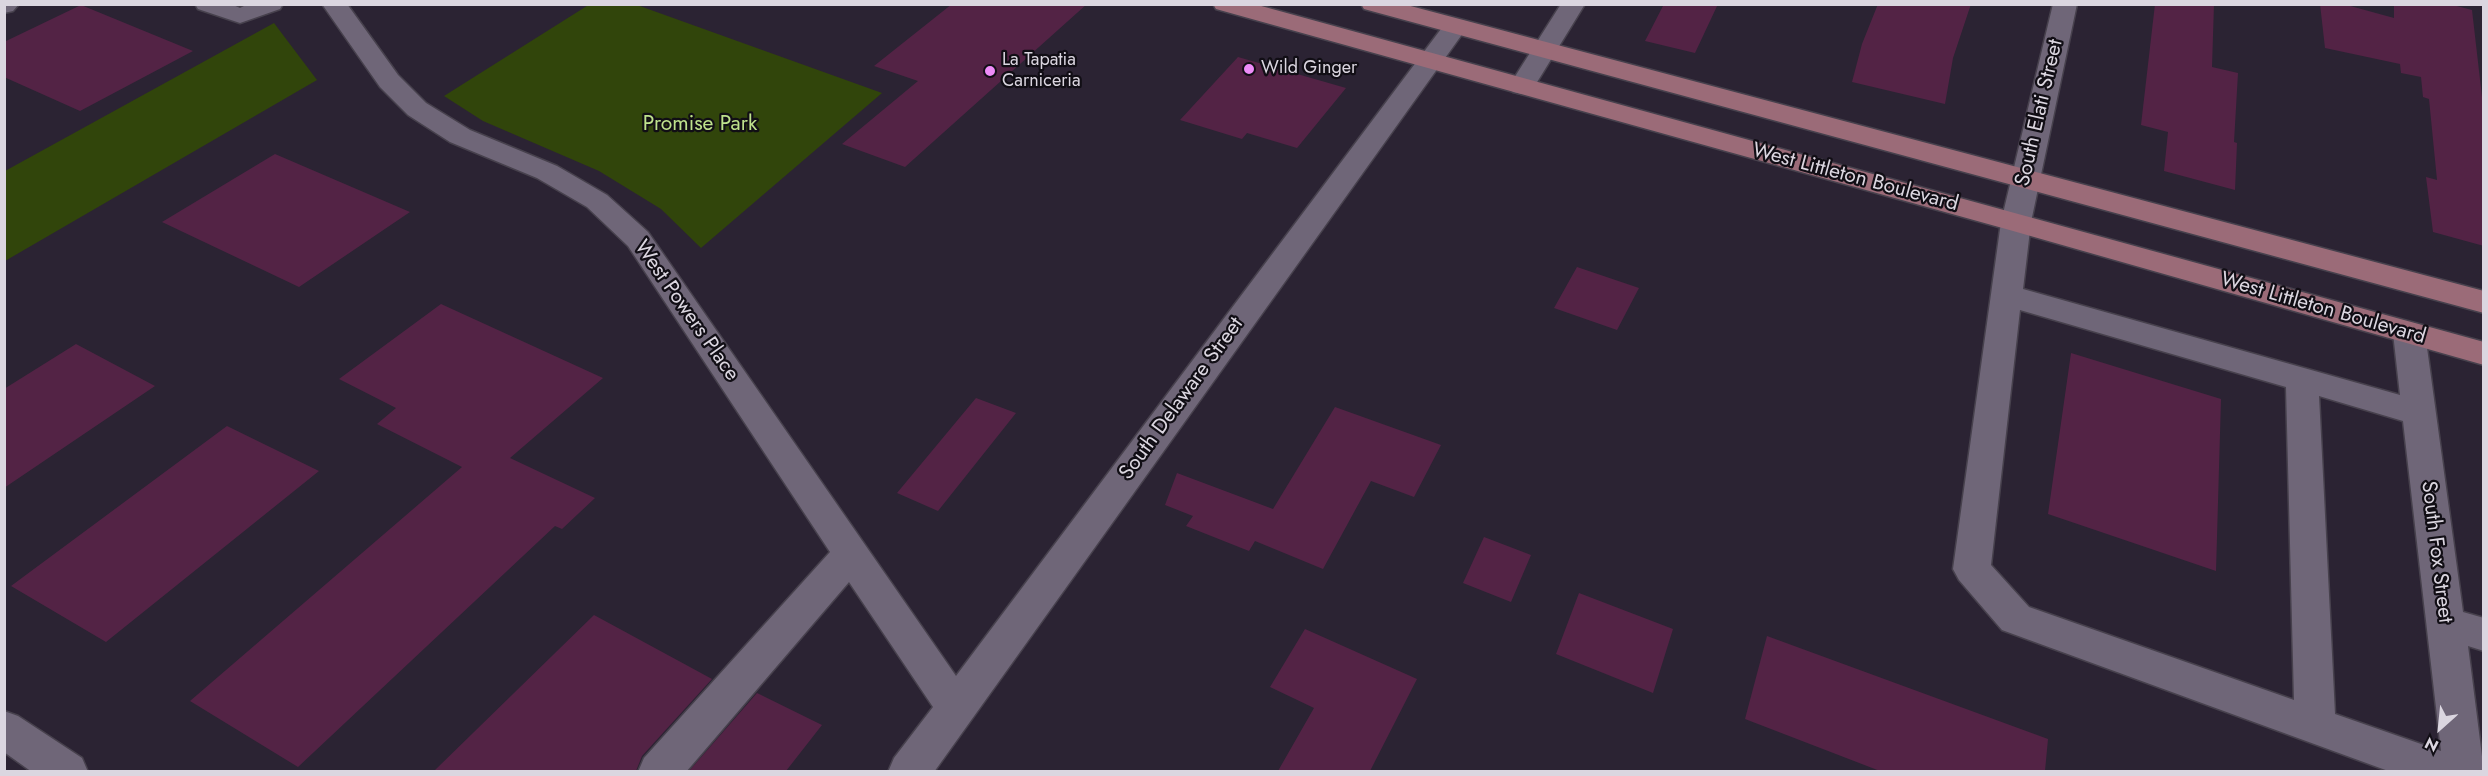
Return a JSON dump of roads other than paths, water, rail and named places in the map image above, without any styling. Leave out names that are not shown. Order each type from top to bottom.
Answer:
[{"type":"main road","name":"West Littleton Boulevard","points":[[1225,4],[2016,222],[2484,354]]},
{"type":"main road","name":"West Littleton Boulevard","points":[[1373,4],[2484,302]]},
{"type":"street","points":[[207,4],[240,16],[271,4]]},
{"type":"street","name":"West Powers Place","points":[[334,4],[389,81],[417,109],[460,136],[548,172],[597,201],[638,239],[954,707]]},
{"type":"street","points":[[1522,86],[1573,4]]},
{"type":"street","name":"South Elati Street","points":[[2065,4],[2016,222],[1972,569],[2016,619],[2446,771]]},
{"type":"street","name":"South Delaware Street","points":[[909,771],[1432,62],[1456,26]]},
{"type":"street","points":[[2007,295],[2419,413]]},
{"type":"street","name":"South Fox Street","points":[[2409,333],[2464,771]]},
{"type":"street","points":[[2302,380],[2315,725]]},
{"type":"street","points":[[660,771],[851,554]]},
{"type":"street","points":[[2445,622],[2484,635]]},
{"type":"street","points":[[4,729],[66,771]]},
{"type":"place","name":"Wild Ginger","points":[[1249,69]]},
{"type":"place","name":"La Tapatia Carniceria","points":[[990,71]]},
{"type":"park label","name":"Promise Park","points":[[700,125]]}]
